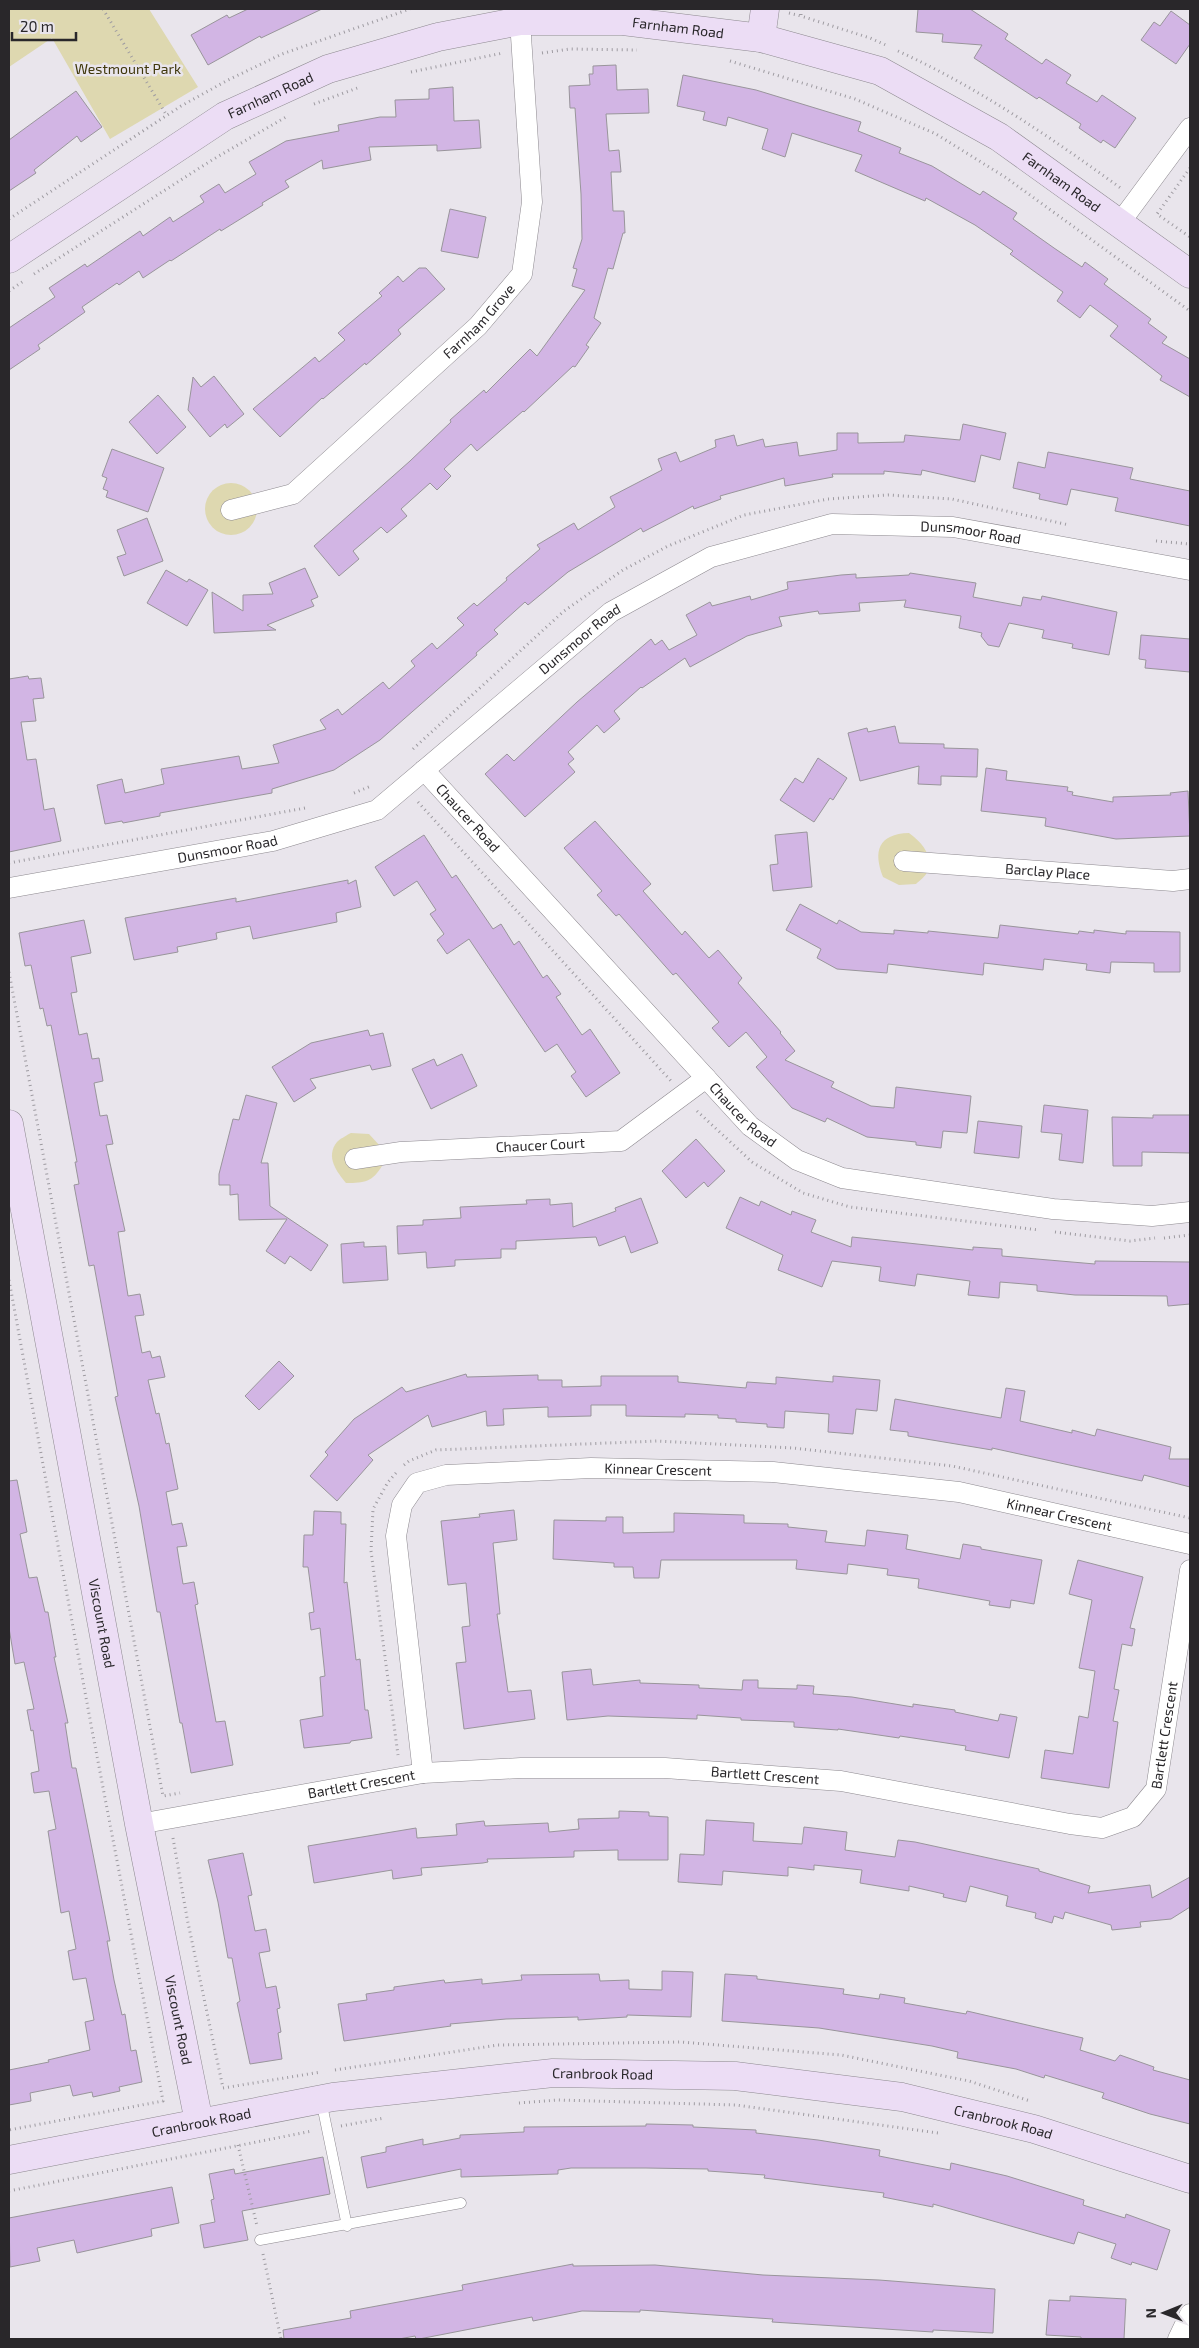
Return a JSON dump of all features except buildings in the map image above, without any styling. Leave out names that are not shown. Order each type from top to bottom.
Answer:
[{"type":"street","points":[[761,38],[765,9]]},
{"type":"street","name":"Farnham Road","points":[[9,259],[234,112],[328,69],[438,37],[520,21],[623,21],[761,38],[880,71],[999,137],[1190,274]]},
{"type":"street","name":"Farnham Grove","points":[[231,510],[293,494],[478,326],[522,274],[532,202],[520,21]]},
{"type":"street","points":[[1119,224],[1190,128]]},
{"type":"street","name":"Dunsmoor Road","points":[[9,888],[273,841],[377,810],[611,612],[711,557],[832,524],[953,527],[1190,570]]},
{"type":"street","name":"Chaucer Road","points":[[424,770],[750,1126],[797,1160],[842,1178],[1053,1209],[1152,1216],[1190,1212]]},
{"type":"street","name":"Barclay Place","points":[[904,861],[1173,881],[1190,879]]},
{"type":"street","name":"Chaucer Court","points":[[354,1159],[401,1152],[621,1141],[706,1078]]},
{"type":"street","name":"Viscount Road","points":[[9,1124],[19,1240],[199,2122]]},
{"type":"street","name":"Kinnear Crescent","points":[[423,1773],[396,1536],[402,1505],[417,1483],[446,1475],[591,1468],[773,1472],[959,1492],[1190,1544]]},
{"type":"street","name":"Bartlett Crescent","points":[[139,1824],[423,1773],[521,1768],[665,1768],[841,1781],[1070,1824],[1102,1828],[1133,1817],[1156,1788],[1190,1570]]},
{"type":"street","name":"Cranbrook Road","points":[[9,2160],[320,2099],[553,2072],[735,2076],[911,2100],[1034,2128],[1190,2180]]},
{"type":"street","points":[[1178,2339],[1190,2314]]},
{"type":"lane","points":[[320,2099],[347,2226]]},
{"type":"lane","points":[[260,2240],[347,2226],[461,2203]]},
{"type":"path","points":[[103,9],[167,116]]},
{"type":"path","points":[[536,54],[570,48],[642,50]]},
{"type":"path","points":[[403,74],[505,52]]},
{"type":"path","points":[[728,60],[856,99],[936,134],[1005,177],[1190,311]]},
{"type":"path","points":[[306,107],[367,84]]},
{"type":"path","points":[[9,291],[212,160],[288,116]]},
{"type":"path","points":[[1190,168],[1157,214],[1190,237]]},
{"type":"path","points":[[416,799],[672,1082]]},
{"type":"path","points":[[9,1280],[92,1730],[164,2100],[9,2130]]},
{"type":"path","points":[[163,1796],[223,2088],[498,2045],[681,2042],[841,2055],[969,2082],[1034,2102]]},
{"type":"path","points":[[511,2104],[558,2100],[736,2105],[946,2134]]},
{"type":"path","points":[[9,2191],[389,2117]]},
{"type":"green space","name":"Westmount Park","points":[[9,9],[149,9],[198,87],[110,139],[52,38],[9,67]]},
{"type":"green space","points":[[231,483],[241,485],[249,491],[255,499],[257,509],[255,519],[249,527],[241,533],[231,535],[221,533],[213,527],[207,519],[205,509],[207,499],[213,491],[221,485]]},
{"type":"green space","points":[[909,833],[918,840],[925,850],[928,855],[929,866],[925,875],[916,884],[899,885],[883,877],[878,859],[879,852],[881,846],[890,837]]},
{"type":"green space","points":[[351,1133],[369,1134],[380,1146],[382,1166],[371,1178],[358,1183],[346,1183],[336,1169],[332,1159],[332,1153],[337,1142]]}]
